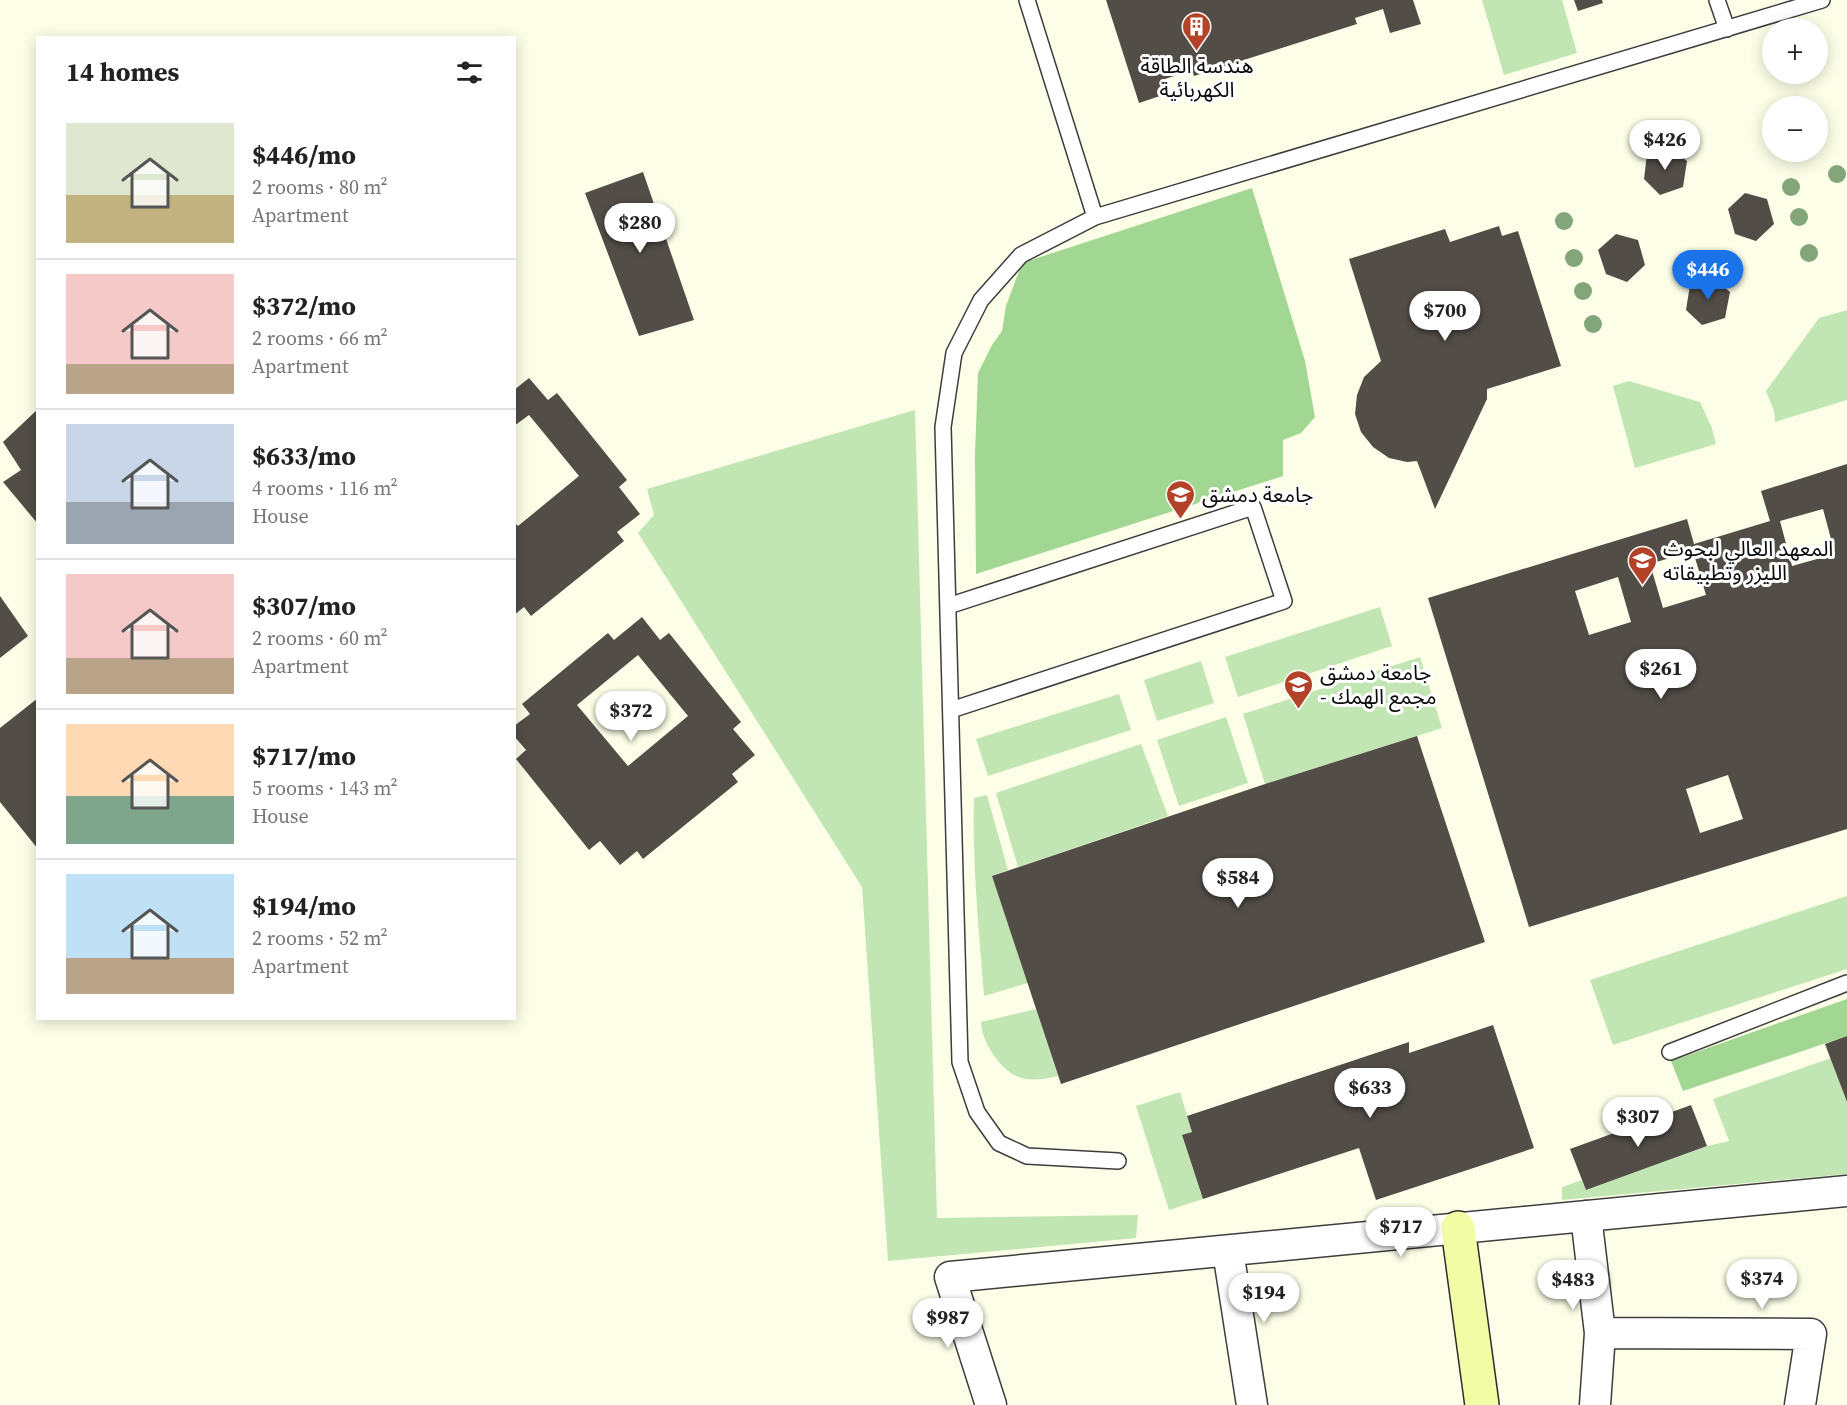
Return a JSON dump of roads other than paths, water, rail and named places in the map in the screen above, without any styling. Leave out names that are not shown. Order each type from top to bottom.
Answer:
[{"type":"street","points":[[992,1405],[950,1277],[1847,1191]]},
{"type":"street","points":[[1586,1216],[1600,1333],[1595,1405]]},
{"type":"street","points":[[1458,1228],[1482,1405]]},
{"type":"street","points":[[1228,1251],[1252,1405]]},
{"type":"street","points":[[1600,1333],[1811,1334],[1800,1405]]},
{"type":"lane","points":[[1027,0],[1095,217]]},
{"type":"lane","points":[[1717,0],[1727,29]]},
{"type":"lane","points":[[1118,1161],[1027,1156],[999,1143],[977,1112],[960,1062],[943,427],[954,353],[981,300],[1021,255],[1095,217],[1822,0]]},
{"type":"lane","points":[[948,606],[1253,507],[1284,601],[951,710]]},
{"type":"lane","points":[[1670,1052],[1847,983]]},
{"type":"place","name":"هندسة الطاقة الكهربائية","points":[[1197,52]]},
{"type":"place","name":"جامعة دمشق","points":[[1181,520]]},
{"type":"place","name":"المعهد العالي لبحوث الليزر وتطبيقاته","points":[[1642,586]]},
{"type":"place","name":"جامعة دمشق - مجمع الهمك","points":[[1299,710]]}]
